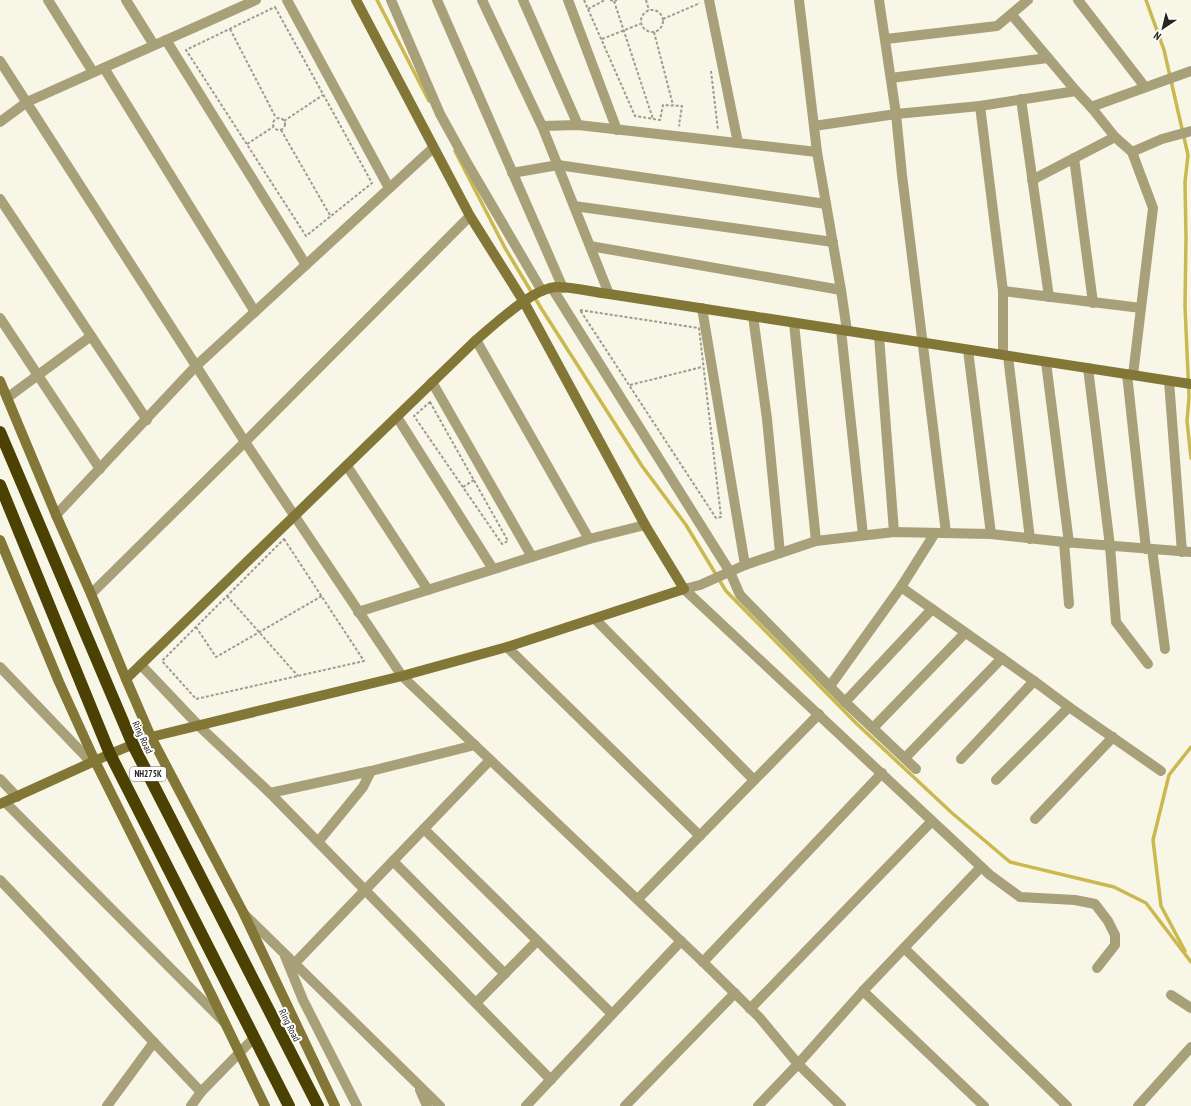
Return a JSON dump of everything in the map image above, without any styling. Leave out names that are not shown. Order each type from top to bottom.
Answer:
[{"type":"highway","name":"Ring Road","points":[[0,432],[133,744],[318,1106]]},
{"type":"highway","name":"NH275K","points":[[0,485],[110,754],[289,1106]]},
{"type":"street","points":[[48,0],[94,72]]},
{"type":"street","points":[[126,0],[154,45]]},
{"type":"street","points":[[0,122],[27,102],[256,0]]},
{"type":"street","points":[[287,0],[389,188]]},
{"type":"street","points":[[356,0],[470,216],[534,296]]},
{"type":"street","points":[[391,0],[440,114],[466,161],[534,296],[645,525],[684,589],[981,867],[1020,898],[1075,900],[1094,904],[1108,921],[1115,935],[1115,945],[1097,968]]},
{"type":"street","points":[[437,0],[563,288]]},
{"type":"street","points":[[482,0],[542,126],[609,294]]},
{"type":"street","points":[[523,0],[578,125]]},
{"type":"street","points":[[568,0],[617,130]]},
{"type":"street","points":[[799,0],[817,152],[841,290],[863,535]]},
{"type":"street","points":[[830,686],[940,533],[923,342],[882,0]]},
{"type":"street","points":[[886,39],[997,26],[1012,15],[1028,0]]},
{"type":"street","points":[[1078,0],[1145,86]]},
{"type":"street","points":[[706,1],[738,143]]},
{"type":"street","points":[[1012,15],[1076,91],[1091,106],[1115,137],[1132,152],[1153,208],[1141,308],[1130,375],[1149,549],[1165,649]]},
{"type":"street","points":[[166,40],[306,265]]},
{"type":"street","points":[[891,78],[1048,58]]},
{"type":"street","points":[[0,61],[294,517],[402,676],[681,940],[759,1017],[798,1064],[841,1106]]},
{"type":"street","points":[[104,68],[255,312]]},
{"type":"street","points":[[1091,106],[1191,71]]},
{"type":"street","points":[[814,126],[896,114],[980,106],[1076,91]]},
{"type":"street","points":[[1021,99],[1049,297]]},
{"type":"street","points":[[980,106],[1003,292],[1005,355],[1030,539]]},
{"type":"street","points":[[542,126],[578,125],[817,152]]},
{"type":"street","points":[[1132,152],[1162,139],[1191,131]]},
{"type":"street","points":[[1032,180],[1115,137]]},
{"type":"street","points":[[56,515],[147,420],[196,366],[433,148]]},
{"type":"street","points":[[1074,158],[1093,303]]},
{"type":"street","points":[[512,172],[558,165],[826,204]]},
{"type":"street","points":[[0,199],[147,420]]},
{"type":"street","points":[[574,206],[833,242]]},
{"type":"street","points":[[91,594],[470,216]]},
{"type":"street","points":[[590,246],[841,290]]},
{"type":"street","points":[[552,288],[740,595],[845,702],[916,769]]},
{"type":"street","points":[[126,679],[476,340],[534,296],[552,288],[609,294],[1191,384]]},
{"type":"street","points":[[1003,292],[1141,308]]},
{"type":"street","points":[[702,308],[745,565]]},
{"type":"street","points":[[753,316],[767,419],[780,553]]},
{"type":"street","points":[[0,318],[100,469]]},
{"type":"street","points":[[794,323],[816,541]]},
{"type":"street","points":[[7,398],[91,336]]},
{"type":"street","points":[[879,336],[894,532]]},
{"type":"street","points":[[476,340],[589,539]]},
{"type":"street","points":[[968,350],[991,534]]},
{"type":"street","points":[[1046,362],[1067,542],[1069,604]]},
{"type":"street","points":[[1088,368],[1110,546],[1116,622],[1148,664]]},
{"type":"street","points":[[0,380],[56,515],[152,737],[242,912],[335,1106]]},
{"type":"street","points":[[226,1025],[3,803],[93,761],[152,737],[402,676],[507,647],[700,585],[745,565],[816,541],[894,532],[991,534],[1030,539],[1188,552],[1172,381]]},
{"type":"street","points":[[432,382],[532,557]]},
{"type":"street","points":[[397,417],[493,569]]},
{"type":"street","points":[[347,466],[428,590]]},
{"type":"street","points":[[358,612],[589,539],[645,525]]},
{"type":"street","points":[[0,540],[93,761],[240,1053],[265,1106]]},
{"type":"street","points":[[901,587],[1069,707],[1162,771]]},
{"type":"street","points":[[845,702],[932,609]]},
{"type":"street","points":[[595,619],[754,780]]},
{"type":"street","points":[[873,728],[965,633]]},
{"type":"street","points":[[507,647],[700,836]]},
{"type":"street","points":[[905,758],[1002,658]]},
{"type":"street","points":[[141,664],[198,726],[270,793],[551,1080]]},
{"type":"street","points":[[0,667],[93,761]]},
{"type":"street","points":[[961,759],[1034,681]]},
{"type":"street","points":[[996,780],[1069,707]]},
{"type":"street","points":[[638,899],[819,714]]},
{"type":"street","points":[[1035,819],[1114,737]]},
{"type":"street","points":[[270,793],[371,771],[475,745]]},
{"type":"street","points":[[295,964],[490,760]]},
{"type":"street","points":[[318,842],[363,787],[371,771]]},
{"type":"street","points":[[703,962],[882,773]]},
{"type":"street","points":[[0,779],[17,797]]},
{"type":"street","points":[[750,1009],[932,821]]},
{"type":"street","points":[[424,829],[612,1014]]},
{"type":"street","points":[[393,861],[505,974]]},
{"type":"street","points":[[758,1106],[864,990],[981,867]]},
{"type":"street","points":[[0,880],[201,1092]]},
{"type":"street","points":[[242,912],[440,1106]]},
{"type":"street","points":[[526,1106],[681,940]]},
{"type":"street","points":[[476,1003],[537,941]]},
{"type":"street","points":[[904,948],[1067,1106]]},
{"type":"street","points":[[284,953],[303,1000],[357,1106]]},
{"type":"street","points":[[864,990],[984,1106]]},
{"type":"street","points":[[625,1106],[735,994]]},
{"type":"street","points":[[1171,996],[1191,1008]]},
{"type":"street","points":[[191,1106],[201,1092],[254,1038]]},
{"type":"street","points":[[107,1106],[154,1042]]},
{"type":"street","points":[[1138,1106],[1191,1047]]},
{"type":"street","points":[[417,1083],[427,1106]]},
{"type":"path","points":[[584,0],[635,116],[660,120],[663,105],[682,106],[679,125],[687,126]]},
{"type":"path","points":[[588,9],[605,0]]},
{"type":"path","points":[[610,0],[615,1],[653,119]]},
{"type":"path","points":[[646,0],[649,10]]},
{"type":"path","points":[[663,18],[706,1]]},
{"type":"path","points":[[275,7],[372,183],[306,236],[186,50],[230,29],[275,7]]},
{"type":"path","points":[[640,24],[642,15],[649,10],[658,12],[663,18]]},
{"type":"path","points":[[640,24],[646,31],[654,32],[661,27],[663,18]]},
{"type":"path","points":[[602,39],[640,24]]},
{"type":"path","points":[[230,29],[276,118],[284,121]]},
{"type":"path","points":[[654,32],[673,105]]},
{"type":"path","points":[[710,129],[718,130],[711,69]]},
{"type":"path","points":[[284,121],[324,95]]},
{"type":"path","points":[[246,144],[273,126],[272,123],[276,118]]},
{"type":"path","points":[[281,130],[285,124],[284,121]]},
{"type":"path","points":[[273,126],[275,129],[281,130]]},
{"type":"path","points":[[281,130],[330,217]]},
{"type":"path","points":[[699,328],[580,310],[716,518],[721,517]]},
{"type":"path","points":[[630,385],[704,366]]},
{"type":"path","points":[[430,402],[508,541],[502,544],[463,486],[414,416],[430,402]]},
{"type":"path","points":[[463,486],[474,480]]},
{"type":"path","points":[[162,661],[196,699],[364,661],[284,539]]},
{"type":"path","points":[[227,596],[298,676]]},
{"type":"path","points":[[196,627],[216,658],[322,596]]},
{"type":"waterway","points":[[377,0],[429,101]]},
{"type":"waterway","points":[[1146,0],[1164,50],[1188,155],[1185,182],[1185,306],[1189,397],[1187,421],[1191,458]]},
{"type":"waterway","points":[[455,151],[505,248],[541,308],[642,466],[686,525],[726,591],[857,724],[952,813],[1010,862],[1114,887],[1146,903],[1191,962]]},
{"type":"waterway","points":[[1185,951],[1161,906],[1153,840],[1169,775],[1191,747]]}]
